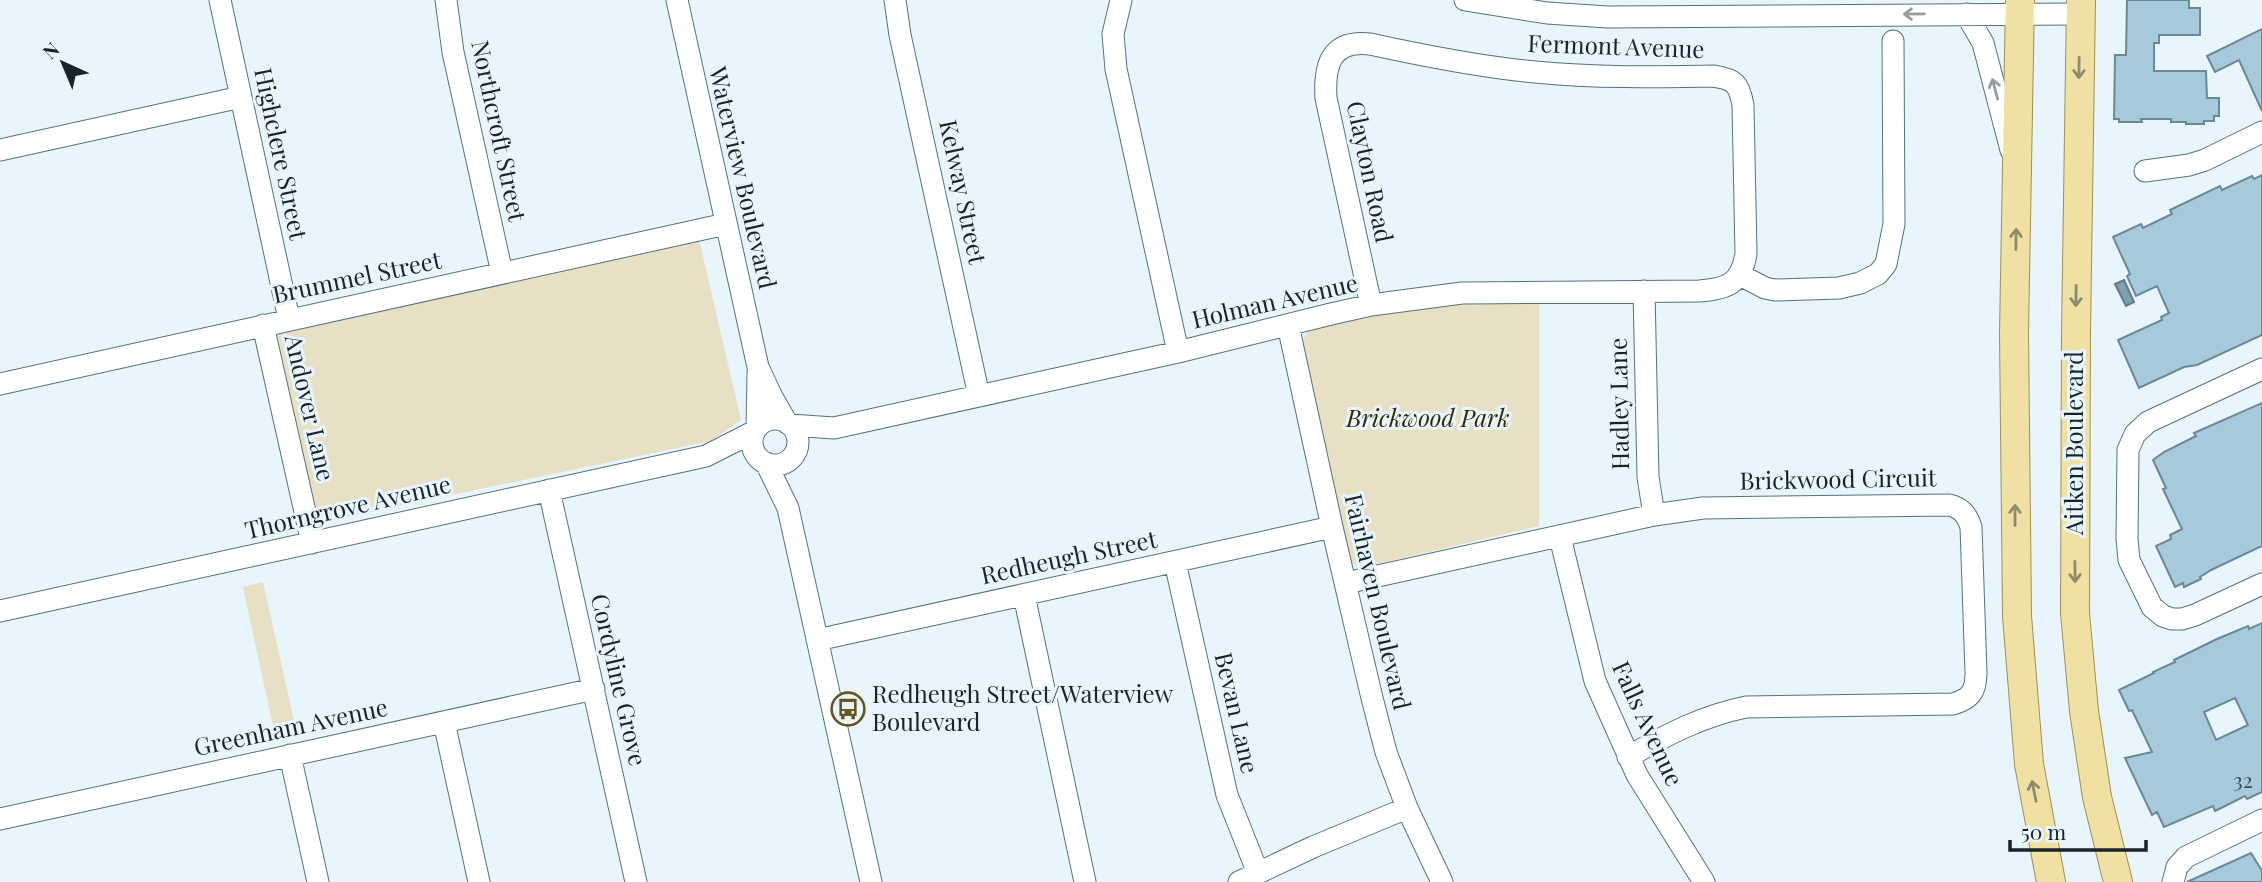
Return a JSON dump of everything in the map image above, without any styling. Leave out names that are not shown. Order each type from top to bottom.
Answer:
[{"type":"main road","points":[[2020,7],[2014,347],[2017,616],[2029,764],[2051,882]]},
{"type":"main road","name":"Aitken Boulevard","points":[[2080,7],[2075,389],[2076,613],[2084,711],[2098,797],[2118,882]]},
{"type":"street","name":"Highclere Street","points":[[220,0],[289,319]]},
{"type":"street","name":"Northcroft Street","points":[[446,0],[458,75],[502,272]]},
{"type":"street","name":"Waterview Boulevard","points":[[677,0],[758,367],[756,429]]},
{"type":"street","name":"Kelway Street","points":[[895,0],[900,35],[979,396]]},
{"type":"street","points":[[1121,0],[1113,34],[1114,59],[1178,352]]},
{"type":"street","points":[[1465,0],[1522,10],[1566,7],[1670,16],[1966,14],[2020,7],[2080,7]]},
{"type":"street","points":[[1670,16],[1756,0]]},
{"type":"street","points":[[1966,14],[1983,43],[2017,179]]},
{"type":"street","points":[[1737,278],[1765,288],[1839,288],[1860,283],[1878,274],[1885,264],[1894,224],[1893,41]]},
{"type":"street","name":"Fermont Avenue","points":[[1337,52],[1342,46],[1356,42],[1524,71],[1598,77],[1713,76],[1734,82],[1743,105],[1746,254],[1744,266],[1737,278]]},
{"type":"street","name":"Clayton Road","points":[[1337,52],[1329,63],[1325,79],[1326,98],[1371,306]]},
{"type":"street","points":[[0,150],[241,97]]},
{"type":"street","points":[[2145,170],[2189,165],[2205,160],[2262,132]]},
{"type":"street","name":"Brummel Street","points":[[0,384],[726,224]]},
{"type":"street","name":"Holman Avenue","points":[[794,455],[811,440],[834,428],[1371,306],[1462,293],[1717,290],[1737,278]]},
{"type":"street","name":"Hadley Lane","points":[[1644,291],[1648,477],[1654,515]]},
{"type":"street","name":"Andover Lane","points":[[263,325],[312,543]]},
{"type":"street","name":"Fairhaven Boulevard","points":[[1288,325],[1332,527],[1386,752],[1442,882]]},
{"type":"street","name":"Waterview Boulevard","points":[[758,367],[789,424]]},
{"type":"street","points":[[2262,369],[2148,422],[2134,434],[2128,450],[2127,540],[2129,560],[2147,598],[2157,612],[2172,620],[2195,615],[2262,584]]},
{"type":"street","points":[[788,508],[797,435],[789,424],[775,419],[768,420],[756,429],[752,444],[758,457],[765,462],[788,508],[871,882]]},
{"type":"street","name":"Holman Avenue","points":[[789,424],[834,428]]},
{"type":"street","name":"Thorngrove Avenue","points":[[0,611],[706,456],[756,429]]},
{"type":"street","points":[[765,462],[780,464],[794,455]]},
{"type":"street","name":"Thorngrove Avenue","points":[[706,456],[765,462]]},
{"type":"street","name":"Cordyline Grove","points":[[549,490],[636,882]]},
{"type":"street","name":"Brickwood Circuit","points":[[1346,583],[1654,515],[1703,508],[1949,505],[1962,511],[1968,518],[1971,527],[1976,685],[1969,697],[1952,704],[1780,706],[1733,710],[1692,723],[1628,757]]},
{"type":"street","name":"Redheugh Street","points":[[817,640],[1332,527]]},
{"type":"street","name":"Falls Avenue","points":[[1560,537],[1595,681],[1628,757],[1703,882]]},
{"type":"street","name":"Bevan Lane","points":[[1175,562],[1227,795],[1249,877]]},
{"type":"street","points":[[1024,595],[1085,882]]},
{"type":"street","name":"Greenham Avenue","points":[[0,819],[594,689]]},
{"type":"street","points":[[444,722],[479,882]]},
{"type":"street","points":[[290,755],[318,882]]},
{"type":"street","points":[[1249,877],[1408,808]]},
{"type":"street","points":[[2173,882],[2177,867],[2186,857],[2262,820]]},
{"type":"green space","points":[[699,239],[741,420],[711,441],[317,523],[277,333]]},
{"type":"green space","name":"Brickwood Park","points":[[1539,301],[1539,526],[1365,567],[1346,562],[1299,346],[1310,328],[1429,305]]},
{"type":"green space","points":[[263,582],[294,721],[273,726],[243,587]]},
{"type":"water","points":[[2124,280],[2134,302],[2126,306],[2115,284]]},
{"type":"building","points":[[2127,0],[2189,0],[2189,8],[2200,8],[2200,35],[2159,35],[2159,43],[2154,43],[2154,71],[2206,71],[2207,98],[2219,98],[2219,116],[2214,116],[2214,121],[2186,124],[2171,122],[2171,119],[2119,122],[2119,119],[2114,119],[2115,55],[2126,55]]},
{"type":"building","points":[[2262,29],[2262,111],[2239,60],[2215,72],[2207,56]]},
{"type":"building","points":[[2262,175],[2262,335],[2139,388],[2118,340],[2162,320],[2161,317],[2169,313],[2157,286],[2136,296],[2127,276],[2130,274],[2113,237],[2141,224],[2143,228],[2172,214],[2170,210],[2220,186],[2222,190],[2252,176],[2254,179]]},
{"type":"building","points":[[2262,403],[2262,546],[2211,570],[2200,577],[2201,579],[2184,587],[2183,583],[2175,587],[2156,546],[2171,539],[2170,535],[2182,529],[2153,460],[2196,436],[2194,433]]},
{"type":"building","points":[[2262,623],[2262,792],[2247,799],[2245,796],[2215,811],[2213,806],[2164,827],[2157,812],[2152,815],[2125,758],[2152,752],[2119,690],[2217,639],[2248,626],[2249,629]],"holes":[[[2235,698],[2248,725],[2216,740],[2204,712]]]},
{"type":"building","points":[[2251,853],[2262,871],[2262,882],[2187,882]]},
{"type":"place","name":"Redheugh Street/Waterview Boulevard","points":[[848,709]]}]
